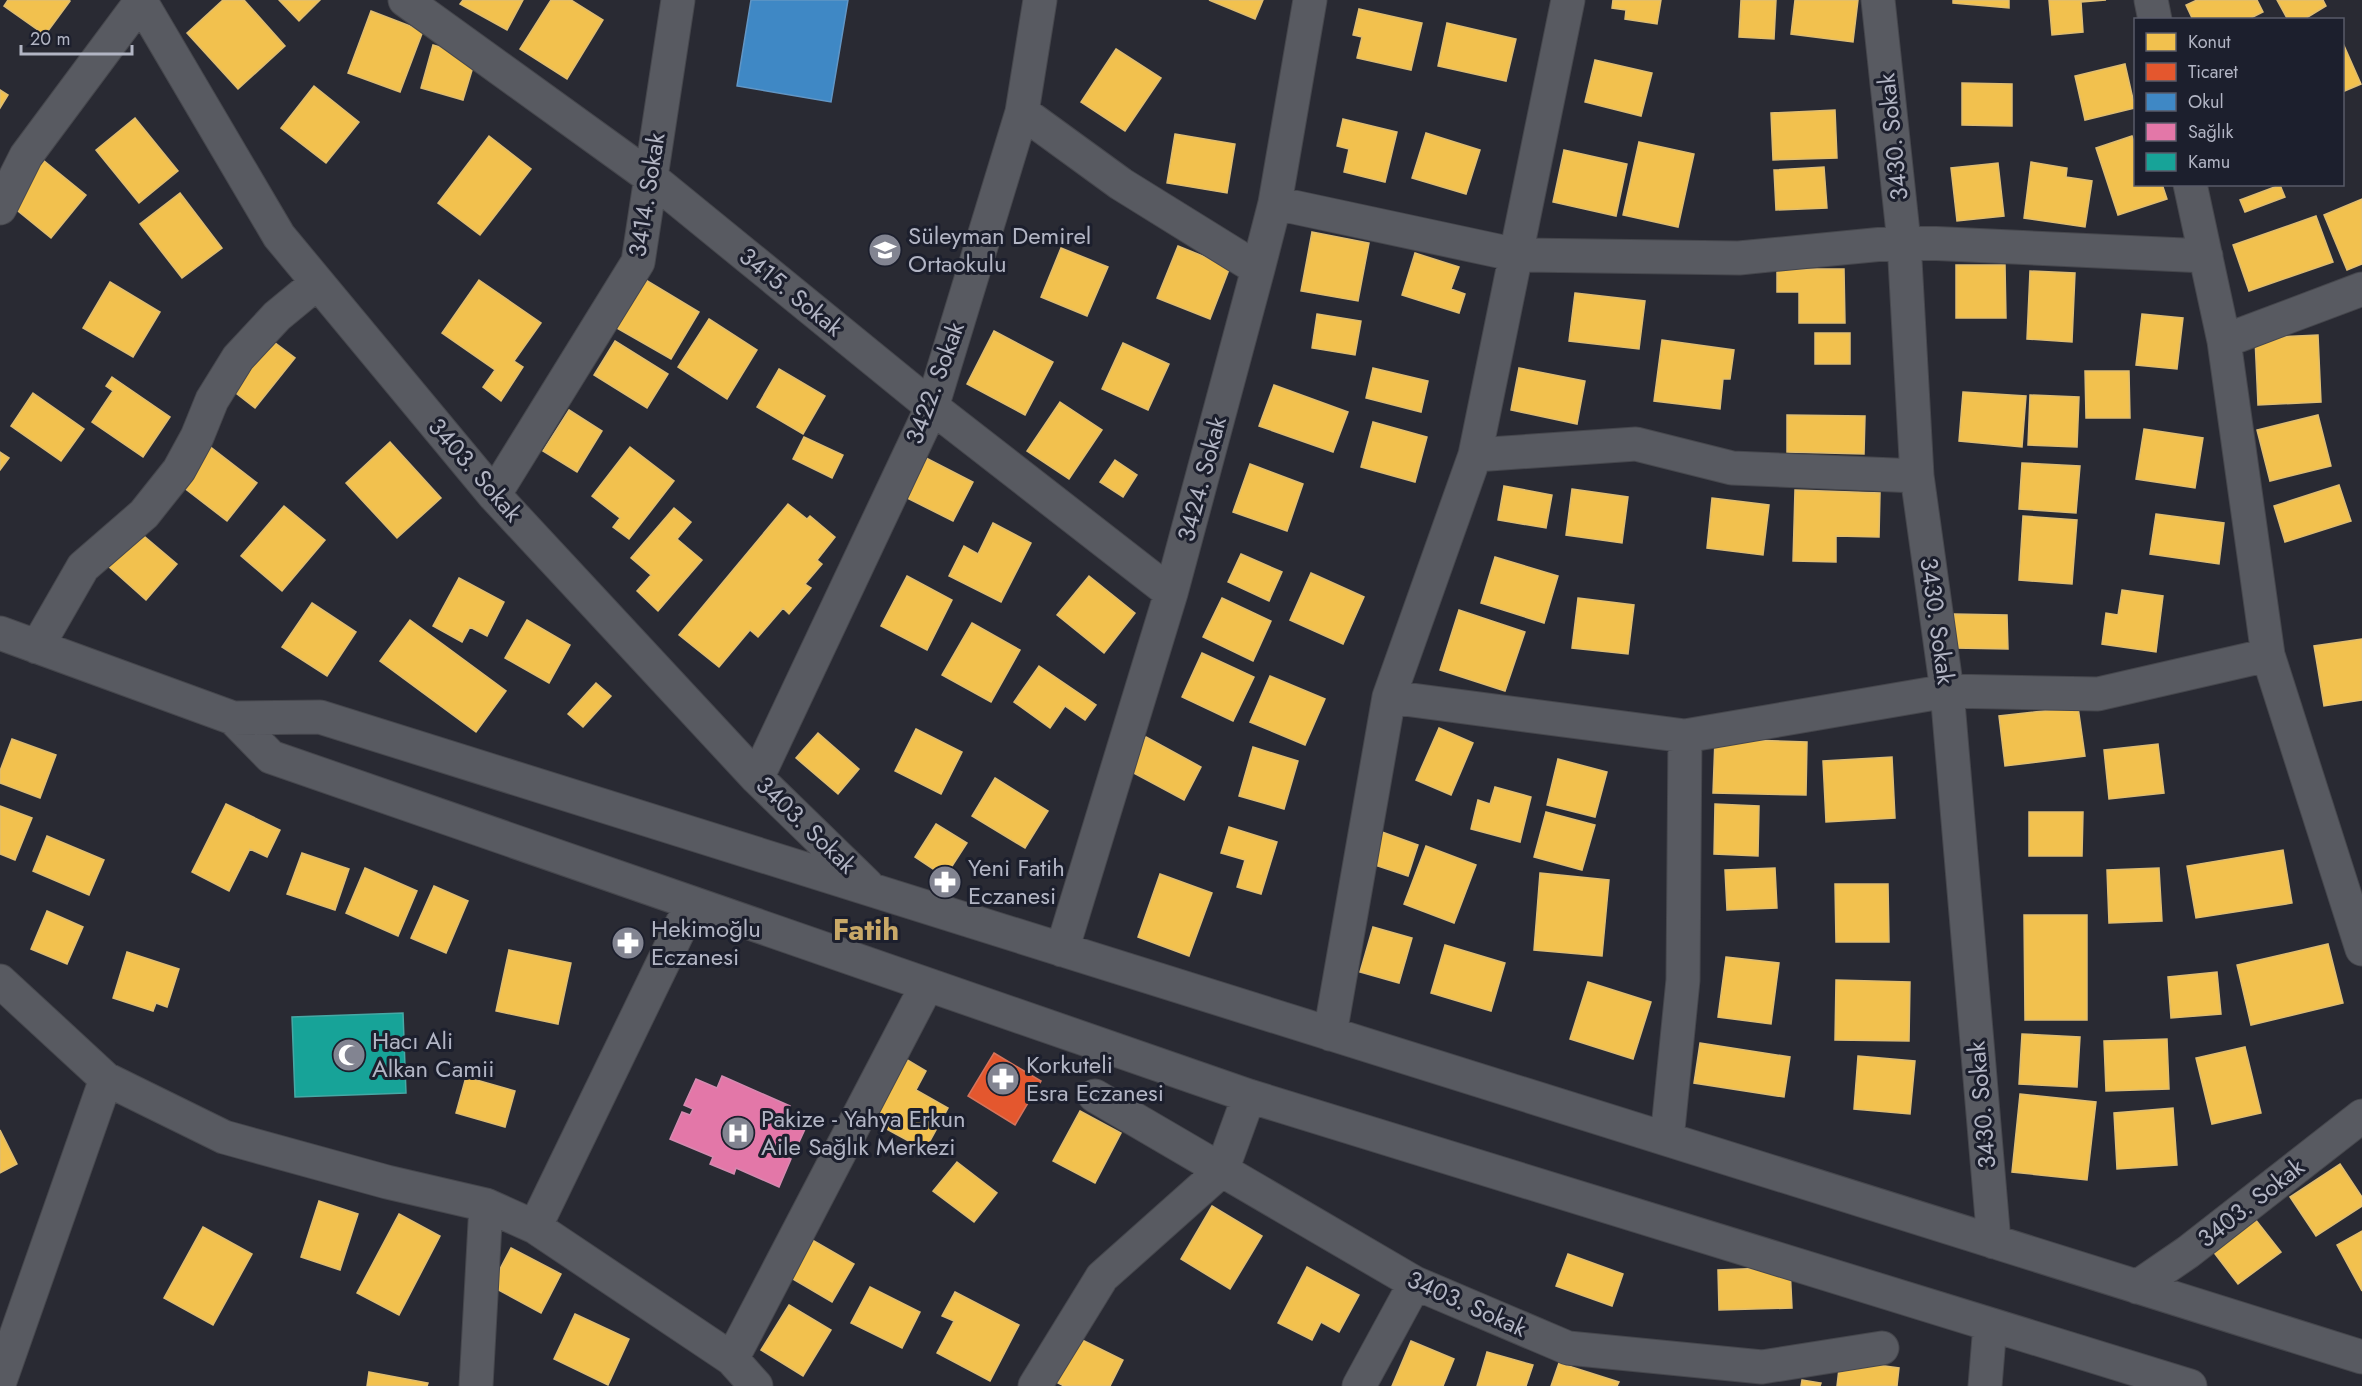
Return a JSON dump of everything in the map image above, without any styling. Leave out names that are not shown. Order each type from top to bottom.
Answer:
[{"type":"street","points":[[0,208],[26,156],[141,0]]},
{"type":"street","name":"3403. Sokak","points":[[141,0],[279,236],[317,283],[494,495],[757,778],[873,890]]},
{"type":"street","name":"3415. Sokak","points":[[405,0],[650,177],[932,407],[1171,593]]},
{"type":"street","name":"3414. Sokak","points":[[494,495],[638,262],[678,0]]},
{"type":"street","name":"3422. Sokak","points":[[757,778],[932,407],[1022,112],[1040,0]]},
{"type":"street","name":"3424. Sokak","points":[[1062,950],[1171,593],[1258,269],[1275,203],[1310,0]]},
{"type":"street","points":[[1330,1034],[1389,697],[1475,455],[1568,0]]},
{"type":"street","name":"3430. Sokak","points":[[1878,0],[1904,242],[1917,476],[1947,691],[1994,1242]]},
{"type":"street","points":[[2151,0],[2155,18]]},
{"type":"street","points":[[1022,112],[1121,184],[1258,269]]},
{"type":"street","points":[[2190,186],[2224,341],[2268,655],[2362,949]]},
{"type":"street","points":[[1275,203],[1517,255],[1739,258],[1904,242],[2206,256]]},
{"type":"street","points":[[37,647],[83,567],[144,513],[178,470],[197,437],[212,400],[238,358],[277,316],[317,283]]},
{"type":"street","points":[[2224,341],[2362,289]]},
{"type":"street","points":[[1475,455],[1636,444],[1732,468],[1917,476]]},
{"type":"street","points":[[0,633],[233,718],[320,717],[2362,1358]]},
{"type":"street","points":[[1389,697],[1685,736],[1947,691],[2098,694],[2268,655]]},
{"type":"street","points":[[233,718],[271,758],[1249,1096],[2190,1386]]},
{"type":"street","points":[[1667,1139],[1683,980],[1685,736]]},
{"type":"street","points":[[535,1227],[692,903]]},
{"type":"street","points":[[0,981],[106,1079],[224,1137],[387,1182],[486,1205],[535,1227],[732,1359],[756,1386]]},
{"type":"street","points":[[732,1359],[927,985]]},
{"type":"street","points":[[0,1381],[106,1079]]},
{"type":"street","name":"3403. Sokak","points":[[1095,1096],[1415,1283],[1568,1348],[1762,1367],[1882,1348]]},
{"type":"street","points":[[1035,1386],[1102,1277],[1222,1170],[1249,1096]]},
{"type":"street","name":"3403. Sokak","points":[[2137,1287],[2188,1252],[2362,1116]]},
{"type":"street","points":[[476,1386],[486,1205]]},
{"type":"street","points":[[1359,1386],[1415,1283]]},
{"type":"street","points":[[1985,1386],[1990,1325]]},
{"type":"building: Konut","points":[[8,0],[70,1],[45,35],[4,6]]},
{"type":"building: Konut","points":[[223,0],[244,0],[285,46],[238,89],[187,33]]},
{"type":"building: Konut","points":[[279,0],[320,0],[299,21]]},
{"type":"building: Konut","points":[[463,0],[523,0],[507,30],[460,4]]},
{"type":"building: Konut","points":[[551,0],[571,0],[603,20],[567,79],[520,49]]},
{"type":"building: Konut","points":[[1209,0],[1263,0],[1255,19]]},
{"type":"building: Konut","points":[[1613,0],[1661,0],[1657,24],[1625,19],[1626,10],[1612,8]]},
{"type":"building: Konut","points":[[1741,0],[1776,0],[1774,39],[1739,37]]},
{"type":"building: Konut","points":[[1795,0],[1858,0],[1853,42],[1791,34]]},
{"type":"building: Konut","points":[[1953,0],[2009,0],[2009,8],[1953,3]]},
{"type":"building: Konut","points":[[2049,0],[2106,0],[2081,2],[2083,32],[2052,35]]},
{"type":"building: Konut","points":[[2197,0],[2257,0],[2263,12],[2251,18],[2192,18],[2186,5]]},
{"type":"building: Konut","points":[[2277,0],[2323,0],[2326,6],[2306,18],[2287,18]]},
{"type":"building: Konut","points":[[1359,9],[1422,23],[1411,70],[1357,58],[1362,37],[1353,35]]},
{"type":"building: Konut","points":[[371,11],[423,31],[400,92],[348,73]]},
{"type":"building: Konut","points":[[1447,23],[1516,39],[1506,81],[1438,66]]},
{"type":"building: Konut","points":[[433,45],[476,57],[463,100],[421,88]]},
{"type":"building: Konut","points":[[2344,46],[2361,84],[2344,91]]},
{"type":"building: Konut","points":[[1116,49],[1161,78],[1125,131],[1081,102]]},
{"type":"building: Konut","points":[[1595,60],[1652,73],[1641,116],[1585,102]]},
{"type":"building: Konut","points":[[2125,64],[2134,108],[2085,120],[2075,76]]},
{"type":"building: Konut","points":[[1962,83],[2012,84],[2012,126],[1962,125]]},
{"type":"building: Konut","points":[[314,86],[359,122],[326,163],[281,128]]},
{"type":"building: Konut","points":[[0,90],[8,95],[0,108]]},
{"type":"building: Konut","points":[[1835,110],[1837,158],[1773,160],[1771,113]]},
{"type":"building: Konut","points":[[135,118],[178,171],[139,203],[96,150]]},
{"type":"building: Konut","points":[[1343,119],[1397,132],[1385,182],[1344,172],[1349,149],[1337,146]]},
{"type":"building: Konut","points":[[1426,133],[1480,150],[1466,194],[1412,178]]},
{"type":"building: Konut","points":[[1175,134],[1235,144],[1227,193],[1167,183]]},
{"type":"building: Konut","points":[[489,136],[531,169],[480,235],[438,203]]},
{"type":"building: Konut","points":[[2132,136],[2134,186],[2163,186],[2167,199],[2118,215],[2096,148]]},
{"type":"building: Konut","points":[[1639,142],[1694,154],[1678,227],[1623,215]]},
{"type":"building: Konut","points":[[1564,150],[1627,164],[1616,216],[1553,202]]},
{"type":"building: Konut","points":[[43,160],[86,195],[51,238],[8,203]]},
{"type":"building: Konut","points":[[2031,162],[2067,168],[2066,177],[2092,181],[2085,227],[2024,218]]},
{"type":"building: Konut","points":[[1998,163],[2004,216],[1957,221],[1951,168]]},
{"type":"building: Konut","points":[[1824,167],[1827,208],[1776,210],[1774,170]]},
{"type":"building: Konut","points":[[2277,186],[2280,186],[2285,197],[2245,212],[2240,200]]},
{"type":"building: Konut","points":[[180,193],[222,248],[182,278],[140,224]]},
{"type":"building: Konut","points":[[2362,199],[2362,264],[2347,270],[2324,215]]},
{"type":"building: Konut","points":[[2316,216],[2333,262],[2249,291],[2233,245]]},
{"type":"building: Konut","points":[[1312,232],[1369,243],[1358,301],[1301,291]]},
{"type":"building: Konut","points":[[1178,246],[1230,267],[1210,319],[1157,298]]},
{"type":"building: Konut","points":[[1061,248],[1108,267],[1087,316],[1041,297]]},
{"type":"building: Konut","points":[[1415,253],[1459,267],[1451,289],[1465,294],[1459,313],[1402,295]]},
{"type":"building: Konut","points":[[1956,265],[2005,265],[2006,318],[1956,318]]},
{"type":"building: Konut","points":[[1777,269],[1844,269],[1845,323],[1799,323],[1799,292],[1777,292]]},
{"type":"building: Konut","points":[[2030,271],[2075,273],[2072,342],[2027,339]]},
{"type":"building: Konut","points":[[644,279],[699,312],[671,359],[615,327]]},
{"type":"building: Konut","points":[[479,280],[541,323],[514,361],[523,367],[501,401],[483,387],[495,370],[442,333]]},
{"type":"building: Konut","points":[[110,282],[160,312],[133,357],[83,328]]},
{"type":"building: Konut","points":[[1575,293],[1645,301],[1639,349],[1569,341]]},
{"type":"building: Konut","points":[[1317,314],[1361,321],[1355,355],[1312,348]]},
{"type":"building: Konut","points":[[2142,314],[2183,318],[2177,369],[2136,365]]},
{"type":"building: Konut","points":[[709,319],[757,350],[727,399],[678,367]]},
{"type":"building: Konut","points":[[994,331],[1053,362],[1025,415],[967,384]]},
{"type":"building: Konut","points":[[1815,333],[1850,333],[1850,364],[1815,364]]},
{"type":"building: Konut","points":[[2318,335],[2321,402],[2258,405],[2255,338]]},
{"type":"building: Konut","points":[[266,336],[295,358],[255,408],[227,386]]},
{"type":"building: Konut","points":[[1662,340],[1734,350],[1730,379],[1723,379],[1720,409],[1654,401]]},
{"type":"building: Konut","points":[[615,341],[668,374],[647,408],[594,375]]},
{"type":"building: Konut","points":[[1123,343],[1169,364],[1148,410],[1102,389]]},
{"type":"building: Konut","points":[[1373,368],[1428,381],[1421,412],[1366,398]]},
{"type":"building: Konut","points":[[1519,368],[1585,381],[1577,424],[1511,410]]},
{"type":"building: Konut","points":[[779,369],[825,396],[803,434],[757,407]]},
{"type":"building: Konut","points":[[2085,371],[2129,371],[2130,418],[2086,418]]},
{"type":"building: Konut","points":[[112,377],[170,417],[143,457],[92,422],[113,391],[106,386]]},
{"type":"building: Konut","points":[[1274,385],[1348,412],[1333,452],[1259,426]]},
{"type":"building: Konut","points":[[1963,392],[2026,396],[2022,447],[1959,441]]},
{"type":"building: Konut","points":[[33,393],[84,429],[61,461],[11,426]]},
{"type":"building: Konut","points":[[2030,395],[2079,397],[2077,447],[2028,445]]},
{"type":"building: Konut","points":[[1060,402],[1102,430],[1069,479],[1027,451]]},
{"type":"building: Konut","points":[[569,410],[602,431],[577,472],[543,451]]},
{"type":"building: Konut","points":[[1787,415],[1865,416],[1864,454],[1787,452]]},
{"type":"building: Konut","points":[[2318,415],[2331,466],[2270,481],[2257,430]]},
{"type":"building: Konut","points":[[1373,422],[1427,437],[1415,482],[1361,467]]},
{"type":"building: Konut","points":[[2144,429],[2203,438],[2195,488],[2136,479]]},
{"type":"building: Konut","points":[[804,437],[843,455],[832,478],[793,459]]},
{"type":"building: Konut","points":[[390,442],[441,498],[397,538],[346,483]]},
{"type":"building: Konut","points":[[208,445],[257,483],[227,521],[178,483]]},
{"type":"building: Konut","points":[[630,447],[674,481],[629,539],[613,527],[620,518],[592,496]]},
{"type":"building: Konut","points":[[0,452],[9,458],[0,470]]},
{"type":"building: Konut","points":[[926,458],[973,482],[953,521],[905,497]]},
{"type":"building: Konut","points":[[1115,460],[1137,475],[1123,497],[1100,482]]},
{"type":"building: Konut","points":[[2022,463],[2080,466],[2076,513],[2019,509]]},
{"type":"building: Konut","points":[[1250,464],[1303,484],[1287,531],[1233,512]]},
{"type":"building: Konut","points":[[2339,485],[2351,521],[2285,542],[2274,506]]},
{"type":"building: Konut","points":[[1504,486],[1552,495],[1546,528],[1498,520]]},
{"type":"building: Konut","points":[[1572,489],[1628,497],[1622,543],[1566,535]]},
{"type":"building: Konut","points":[[1795,490],[1880,493],[1879,537],[1836,536],[1836,562],[1793,561]]},
{"type":"building: Konut","points":[[1712,498],[1769,505],[1763,555],[1707,548]]},
{"type":"building: Konut","points":[[788,504],[807,519],[810,516],[835,537],[817,560],[822,564],[805,584],[811,588],[789,614],[783,608],[758,637],[750,630],[719,667],[679,635]]},
{"type":"building: Konut","points":[[284,506],[325,540],[282,591],[241,556]]},
{"type":"building: Konut","points":[[674,508],[691,522],[677,539],[702,560],[658,611],[637,591],[651,575],[631,558]]},
{"type":"building: Konut","points":[[2156,514],[2224,523],[2219,564],[2150,554]]},
{"type":"building: Konut","points":[[2023,516],[2077,520],[2072,584],[2019,580]]},
{"type":"building: Konut","points":[[993,523],[1031,543],[1001,602],[949,576],[964,546],[978,554]]},
{"type":"building: Konut","points":[[138,531],[177,564],[146,600],[108,566]]},
{"type":"building: Konut","points":[[1241,554],[1282,572],[1269,601],[1228,582]]},
{"type":"building: Konut","points":[[1495,557],[1558,576],[1544,623],[1481,603]]},
{"type":"building: Konut","points":[[1311,573],[1364,597],[1343,644],[1290,620]]},
{"type":"building: Konut","points":[[907,576],[952,600],[927,650],[881,626]]},
{"type":"building: Konut","points":[[1089,576],[1135,613],[1104,653],[1057,615]]},
{"type":"building: Konut","points":[[459,578],[504,602],[487,636],[470,627],[462,642],[433,626]]},
{"type":"building: Konut","points":[[2122,590],[2163,596],[2156,652],[2102,644],[2106,613],[2118,615]]},
{"type":"building: Konut","points":[[1222,598],[1271,621],[1253,661],[1203,637]]},
{"type":"building: Konut","points":[[1578,598],[1634,605],[1628,654],[1572,648]]},
{"type":"building: Konut","points":[[312,603],[356,632],[327,676],[282,647]]},
{"type":"building: Konut","points":[[1459,610],[1525,632],[1505,691],[1440,670]]},
{"type":"building: Konut","points":[[1954,614],[2007,615],[2008,649],[1954,648]]},
{"type":"building: Konut","points":[[410,620],[506,691],[476,732],[380,661]]},
{"type":"building: Konut","points":[[527,620],[570,645],[549,683],[505,658]]},
{"type":"building: Konut","points":[[972,623],[1020,650],[991,702],[942,675]]},
{"type":"building: Konut","points":[[2362,639],[2362,700],[2324,706],[2314,646]]},
{"type":"building: Konut","points":[[1202,653],[1254,677],[1233,721],[1182,697]]},
{"type":"building: Konut","points":[[1039,666],[1096,705],[1085,720],[1065,706],[1050,728],[1014,702]]},
{"type":"building: Konut","points":[[1270,676],[1325,699],[1305,745],[1250,722]]},
{"type":"building: Konut","points":[[596,683],[611,696],[583,727],[568,714]]},
{"type":"building: Konut","points":[[2078,707],[2085,756],[2005,766],[1999,716]]},
{"type":"building: Konut","points":[[1439,728],[1473,743],[1451,795],[1416,780]]},
{"type":"building: Konut","points":[[916,729],[962,752],[941,794],[895,771]]},
{"type":"building: Konut","points":[[818,733],[859,769],[838,794],[796,758]]},
{"type":"building: Konut","points":[[1146,737],[1201,767],[1184,800],[1128,770]]},
{"type":"building: Konut","points":[[12,739],[56,755],[40,798],[0,783],[0,771]]},
{"type":"building: Konut","points":[[1715,739],[1807,742],[1806,795],[1713,793]]},
{"type":"building: Konut","points":[[2158,744],[2164,793],[2109,799],[2104,750]]},
{"type":"building: Konut","points":[[1253,747],[1298,761],[1284,809],[1239,796]]},
{"type":"building: Konut","points":[[1892,757],[1895,818],[1826,822],[1823,761]]},
{"type":"building: Konut","points":[[1558,759],[1607,772],[1595,817],[1547,805]]},
{"type":"building: Konut","points":[[995,778],[1048,811],[1025,848],[972,816]]},
{"type":"building: Konut","points":[[1495,787],[1531,797],[1520,842],[1471,829],[1478,800],[1490,804]]},
{"type":"building: Konut","points":[[226,804],[280,830],[267,857],[250,849],[229,891],[192,872]]},
{"type":"building: Konut","points":[[1715,804],[1759,806],[1758,856],[1714,854]]},
{"type":"building: Konut","points":[[0,806],[32,818],[15,860],[0,854]]},
{"type":"building: Konut","points":[[1546,812],[1595,825],[1582,870],[1534,857]]},
{"type":"building: Konut","points":[[2029,812],[2083,812],[2082,856],[2029,856]]},
{"type":"building: Konut","points":[[936,824],[967,843],[945,877],[915,857]]},
{"type":"building: Konut","points":[[1229,827],[1277,842],[1261,894],[1237,887],[1245,860],[1221,853]]},
{"type":"building: Konut","points":[[1382,832],[1418,845],[1408,876],[1372,864]]},
{"type":"building: Konut","points":[[47,836],[104,860],[89,895],[33,871]]},
{"type":"building: Konut","points":[[1426,846],[1476,865],[1454,923],[1404,904]]},
{"type":"building: Konut","points":[[2283,850],[2292,903],[2196,918],[2187,866]]},
{"type":"building: Konut","points":[[302,853],[349,869],[335,910],[287,894]]},
{"type":"building: Konut","points":[[365,868],[417,891],[398,936],[346,913]]},
{"type":"building: Konut","points":[[1775,868],[1777,908],[1727,910],[1725,870]]},
{"type":"building: Konut","points":[[2159,868],[2162,921],[2109,923],[2107,870]]},
{"type":"building: Konut","points":[[1540,873],[1609,880],[1602,956],[1534,950]]},
{"type":"building: Konut","points":[[1160,874],[1212,893],[1189,956],[1138,937]]},
{"type":"building: Konut","points":[[1835,884],[1888,884],[1889,942],[1836,942]]},
{"type":"building: Konut","points":[[434,886],[468,901],[446,953],[411,938]]},
{"type":"building: Konut","points":[[47,911],[83,927],[67,964],[31,949]]},
{"type":"building: Konut","points":[[2024,915],[2087,915],[2087,1020],[2025,1020]]},
{"type":"building: Konut","points":[[1373,927],[1412,938],[1399,983],[1360,972]]},
{"type":"building: Konut","points":[[2328,944],[2343,1003],[2251,1025],[2237,965]]},
{"type":"building: Konut","points":[[1445,945],[1505,963],[1491,1011],[1431,993]]},
{"type":"building: Konut","points":[[509,950],[571,963],[558,1024],[496,1011]]},
{"type":"building: Konut","points":[[127,952],[179,969],[167,1007],[156,1003],[153,1011],[113,998]]},
{"type":"building: Konut","points":[[1726,957],[1779,963],[1771,1024],[1718,1017]]},
{"type":"building: Konut","points":[[2217,972],[2221,1014],[2171,1018],[2168,977]]},
{"type":"building: Konut","points":[[1836,980],[1910,982],[1909,1041],[1835,1040]]},
{"type":"building: Konut","points":[[1588,982],[1651,1002],[1633,1059],[1570,1039]]},
{"type":"building: Konut","points":[[2022,1034],[2080,1037],[2077,1087],[2019,1084]]},
{"type":"building: Konut","points":[[2167,1039],[2169,1089],[2106,1091],[2104,1041]]},
{"type":"building: Konut","points":[[1700,1043],[1790,1057],[1784,1097],[1694,1083]]},
{"type":"building: Konut","points":[[2245,1047],[2261,1113],[2212,1124],[2196,1058]]},
{"type":"building: Konut","points":[[1858,1056],[1915,1061],[1910,1114],[1854,1109]]},
{"type":"building: Konut","points":[[904,1058],[926,1071],[916,1090],[948,1108],[925,1150],[870,1120]]},
{"type":"building: Konut","points":[[466,1077],[515,1091],[505,1127],[456,1113]]},
{"type":"building: Konut","points":[[2020,1094],[2096,1102],[2087,1180],[2012,1172]]},
{"type":"building: Konut","points":[[2173,1108],[2177,1165],[2117,1169],[2114,1113]]},
{"type":"building: Konut","points":[[1080,1111],[1121,1133],[1095,1183],[1053,1161]]},
{"type":"building: Konut","points":[[0,1130],[17,1164],[0,1173]]},
{"type":"building: Konut","points":[[957,1162],[997,1193],[974,1222],[933,1191]]},
{"type":"building: Konut","points":[[2340,1164],[2362,1197],[2362,1206],[2316,1236],[2290,1197]]},
{"type":"building: Konut","points":[[319,1201],[358,1214],[340,1270],[301,1257]]},
{"type":"building: Konut","points":[[1212,1206],[1262,1236],[1230,1289],[1181,1259]]},
{"type":"building: Konut","points":[[399,1214],[440,1236],[399,1315],[357,1293]]},
{"type":"building: Konut","points":[[2255,1219],[2281,1252],[2238,1284],[2212,1250]]},
{"type":"building: Konut","points":[[203,1227],[252,1254],[213,1325],[164,1298]]},
{"type":"building: Konut","points":[[2362,1231],[2362,1291],[2337,1245]]},
{"type":"building: Konut","points":[[807,1237],[854,1264],[832,1302],[786,1275]]},
{"type":"building: Konut","points":[[511,1248],[561,1274],[541,1313],[491,1286]]},
{"type":"building: Konut","points":[[1568,1254],[1623,1274],[1612,1306],[1556,1286]]},
{"type":"building: Konut","points":[[1307,1267],[1359,1295],[1339,1332],[1321,1322],[1312,1340],[1278,1323]]},
{"type":"building: Konut","points":[[1790,1267],[1792,1308],[1719,1310],[1718,1270]]},
{"type":"building: Konut","points":[[870,1287],[920,1312],[902,1348],[851,1323]]},
{"type":"building: Konut","points":[[955,1292],[1019,1325],[990,1381],[937,1353],[954,1321],[942,1316]]},
{"type":"building: Konut","points":[[789,1305],[831,1330],[803,1376],[761,1350]]},
{"type":"building: Konut","points":[[575,1314],[629,1339],[608,1385],[554,1359]]},
{"type":"building: Konut","points":[[1072,1335],[1123,1360],[1110,1386],[1064,1386],[1050,1379]]},
{"type":"building: Konut","points":[[1411,1341],[1454,1359],[1443,1386],[1392,1386]]},
{"type":"building: Konut","points":[[1487,1352],[1533,1365],[1526,1386],[1477,1386]]},
{"type":"building: Konut","points":[[1840,1360],[1899,1368],[1897,1386],[1837,1386]]},
{"type":"building: Konut","points":[[1559,1363],[1619,1382],[1617,1386],[1551,1386]]},
{"type":"building: Konut","points":[[369,1372],[428,1383],[427,1386],[367,1386]]},
{"type":"building: Konut","points":[[1802,1380],[1821,1383],[1820,1386],[1801,1386]]},
{"type":"building: Ticaret","points":[[994,1053],[1041,1081],[1015,1125],[968,1096]]},
{"type":"building: Okul","points":[[751,0],[848,0],[831,102],[737,86]]},
{"type":"building: Sağlık","name":"Pakize - Yahya Erkun Aile Sağlık Merkezi","points":[[722,1076],[790,1106],[785,1118],[806,1127],[794,1153],[785,1150],[783,1156],[791,1159],[779,1187],[736,1168],[734,1174],[710,1164],[713,1157],[670,1139],[682,1112],[690,1115],[693,1109],[684,1105],[696,1079],[717,1088]]},
{"type":"building: Kamu","name":"Hacı Ali Alkan Camii","points":[[403,1013],[406,1093],[295,1097],[292,1017]]},
{"type":"place","name":"Süleyman Demirel Ortaokulu","points":[[885,250]]},
{"type":"place","name":"Yeni Fatih Eczanesi","points":[[945,882]]},
{"type":"place","name":"Hekimoğlu Eczanesi","points":[[628,943]]},
{"type":"place","name":"Hacı Ali Alkan Camii","points":[[349,1055]]},
{"type":"place","name":"Korkuteli Esra Eczanesi","points":[[1003,1079]]},
{"type":"place","name":"Pakize - Yahya Erkun Aile Sağlık Merkezi","points":[[738,1133]]},
{"type":"district","name":"Fatih","points":[[866,930]]}]
